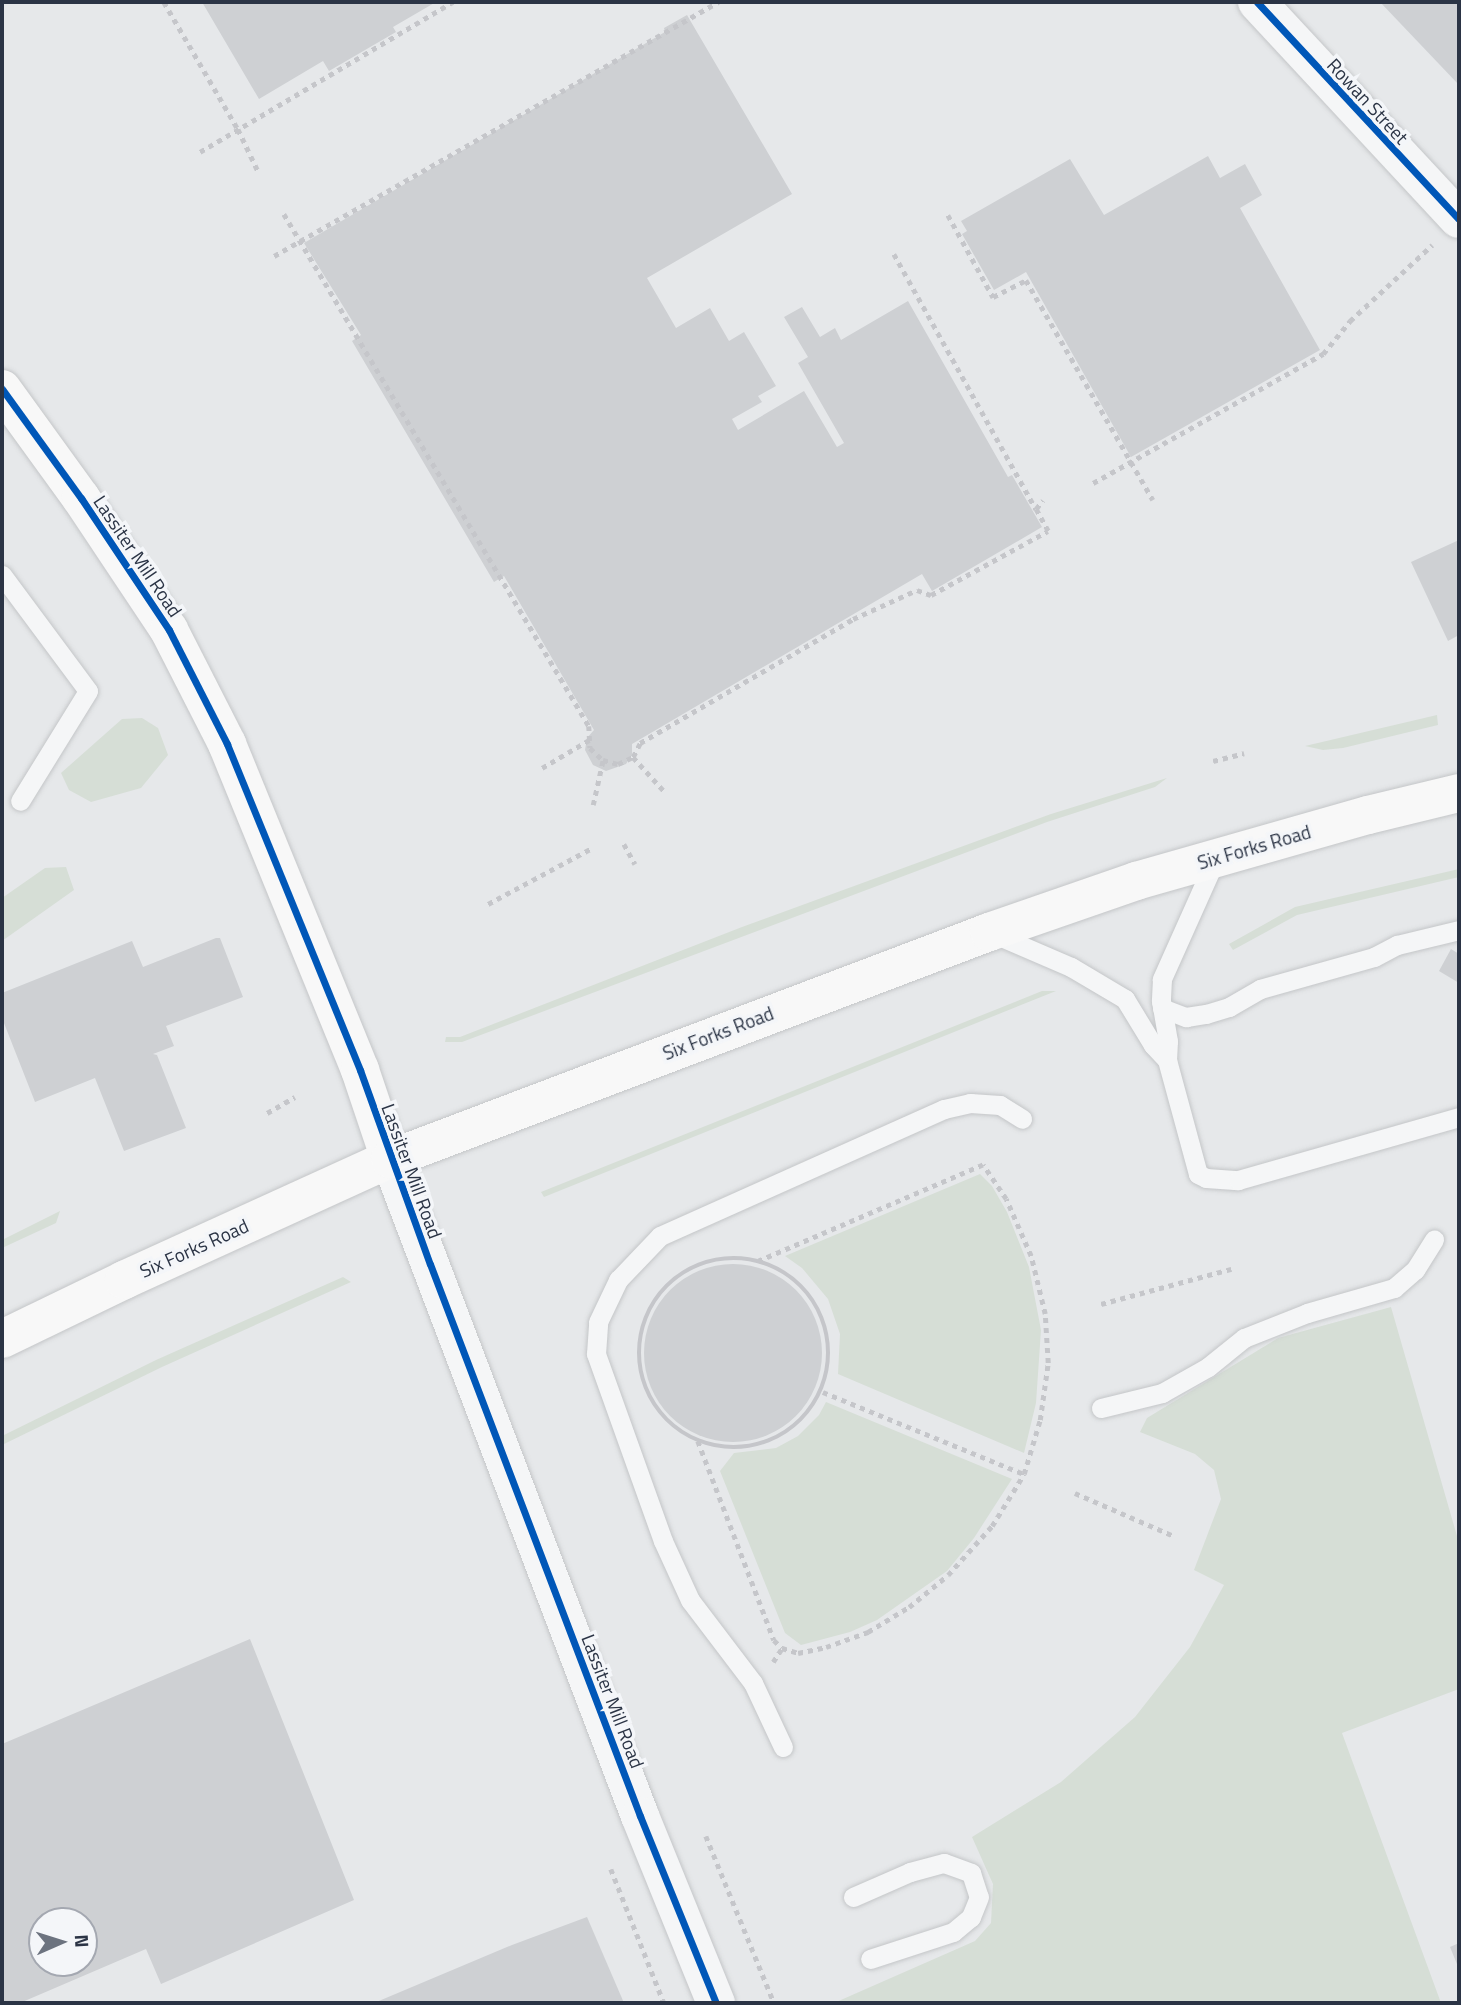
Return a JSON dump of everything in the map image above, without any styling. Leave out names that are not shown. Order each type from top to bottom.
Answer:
[{"type":"main road","name":"Lassiter Mill Road","points":[[2,389],[81,498],[169,630],[227,744],[359,1070],[390,1159]]},
{"type":"main road","name":"Six Forks Road","points":[[2,1339],[124,1280],[390,1159],[989,932],[1136,881],[1217,857],[1459,793]]},
{"type":"street","name":"Rowan Street","points":[[1257,2],[1446,231]]},
{"type":"street","name":"Lassiter Mill Road","points":[[390,1159],[640,1816],[716,2003]]},
{"type":"lane","points":[[2,575],[88,691],[20,801]]},
{"type":"lane","points":[[1217,857],[1162,979],[1162,1007],[1168,1041],[1167,1060],[1198,1174],[1206,1178],[1238,1180],[1459,1117]]},
{"type":"lane","points":[[1162,1007],[1186,1017],[1206,1014],[1229,1007],[1260,989],[1374,957],[1397,945],[1459,930]]},
{"type":"lane","points":[[989,932],[1071,967],[1125,999],[1153,1045],[1167,1060]]},
{"type":"lane","points":[[783,1747],[753,1683],[691,1600],[663,1541],[597,1354],[598,1322],[618,1280],[660,1236],[944,1109],[970,1103],[1000,1105],[1022,1119]]},
{"type":"lane","points":[[1101,1408],[1162,1393],[1208,1367],[1244,1338],[1307,1313],[1394,1288],[1415,1270],[1434,1240]]},
{"type":"lane","points":[[853,1897],[909,1872],[944,1863],[971,1873],[979,1897],[971,1917],[953,1932],[870,1959]]},
{"type":"path","points":[[164,2],[238,129],[259,173]]},
{"type":"path","points":[[200,152],[453,2]]},
{"type":"path","points":[[274,256],[718,2]]},
{"type":"path","points":[[284,214],[589,726],[590,748],[603,760],[618,764],[633,757],[640,743],[853,619],[917,590],[931,595],[1048,531],[894,254]]},
{"type":"path","points":[[948,215],[993,297],[1026,280],[1153,500]]},
{"type":"path","points":[[1093,483],[1323,354],[1349,321],[1446,231]]},
{"type":"path","points":[[1035,509],[1043,500]]},
{"type":"path","points":[[542,768],[590,740]]},
{"type":"path","points":[[1213,761],[1244,753]]},
{"type":"path","points":[[633,757],[664,790]]},
{"type":"path","points":[[593,804],[603,760]]},
{"type":"path","points":[[624,844],[635,864]]},
{"type":"path","points":[[488,904],[590,849]]},
{"type":"path","points":[[267,1113],[295,1097]]},
{"type":"path","points":[[698,1441],[774,1640],[782,1648],[798,1653],[868,1632],[909,1606],[948,1575],[992,1526],[1024,1474],[1040,1420],[1045,1386],[1048,1363],[1045,1314],[1031,1256],[1006,1199],[983,1165],[759,1261]]},
{"type":"path","points":[[737,1258],[759,1261],[797,1283],[817,1307],[828,1338],[828,1367],[823,1392],[803,1419],[780,1439],[722,1447],[698,1441],[678,1429],[648,1395],[639,1372],[639,1340],[644,1320],[660,1290],[681,1271],[709,1261],[737,1258]]},
{"type":"path","points":[[1101,1304],[1231,1269]]},
{"type":"path","points":[[823,1392],[1024,1474]]},
{"type":"path","points":[[1074,1493],[1174,1536]]},
{"type":"path","points":[[706,1836],[774,2003]]},
{"type":"path","points":[[611,1869],[664,2003]]},
{"type":"shaded area","points":[[1437,715],[1438,725],[1343,748],[1323,750],[1305,746]]},
{"type":"shaded area","points":[[142,718],[158,728],[168,755],[141,788],[91,802],[69,790],[61,773],[122,719]]},
{"type":"shaded area","points":[[1167,778],[1155,787],[1047,822],[462,1042],[445,1042],[446,1037],[460,1037],[742,927],[1051,814]]},
{"type":"shaded area","points":[[66,867],[74,890],[2,941],[2,898],[45,868]]},
{"type":"shaded area","points":[[1459,869],[1459,877],[1297,915],[1233,950],[1229,944],[1295,907]]},
{"type":"shaded area","points":[[1042,991],[1056,991],[544,1197],[541,1192]]},
{"type":"shaded area","points":[[980,1174],[992,1186],[1007,1212],[1029,1267],[1041,1330],[1036,1403],[1024,1453],[838,1374],[840,1334],[828,1299],[802,1268],[785,1256]]},
{"type":"shaded area","points":[[60,1211],[56,1223],[2,1248],[2,1240]]},
{"type":"shaded area","points":[[343,1277],[351,1282],[162,1367],[2,1445],[2,1436],[156,1360]]},
{"type":"shaded area","points":[[1391,1307],[1459,1543],[1459,1689],[1342,1733],[1441,2003],[834,2003],[975,1941],[991,1923],[993,1884],[972,1837],[1061,1782],[1135,1717],[1190,1647],[1224,1585],[1194,1570],[1221,1499],[1214,1470],[1195,1454],[1140,1432],[1147,1418],[1278,1338]]},
{"type":"shaded area","points":[[826,1402],[1012,1479],[974,1538],[947,1571],[877,1620],[850,1632],[801,1645],[785,1633],[720,1471],[734,1453],[776,1448],[798,1436],[819,1415]]},
{"type":"building","points":[[202,2],[436,2],[393,27],[396,32],[329,71],[323,61],[259,99]]},
{"type":"building","points":[[1380,2],[1459,2],[1459,85]]},
{"type":"building","points":[[687,15],[792,194],[647,278],[676,328],[710,308],[729,341],[744,332],[776,386],[758,396],[762,402],[732,419],[738,430],[804,391],[837,447],[844,443],[798,363],[808,357],[784,317],[802,307],[820,337],[835,328],[841,340],[908,301],[1008,477],[1012,475],[1042,527],[932,591],[922,574],[632,744],[632,755],[626,764],[606,771],[593,765],[585,750],[587,738],[594,730],[504,576],[494,582],[352,341],[361,335],[304,243],[665,32],[664,28]]},
{"type":"building","points":[[1208,156],[1220,178],[1245,164],[1262,195],[1240,208],[1320,350],[1131,457],[1026,272],[994,290],[962,234],[967,231],[961,221],[1070,159],[1104,215]]},
{"type":"building","points":[[1459,540],[1459,635],[1448,641],[1411,562]]},
{"type":"building","points":[[220,938],[243,997],[166,1026],[174,1046],[153,1054],[157,1055],[186,1128],[124,1151],[95,1078],[35,1102],[2,1018],[2,993],[132,941],[143,967]]},
{"type":"building","points":[[1451,949],[1459,954],[1459,983],[1439,971]]},
{"type":"building","points":[[733,1264],[767,1271],[796,1290],[815,1319],[822,1353],[815,1387],[796,1416],[767,1435],[733,1442],[699,1435],[670,1416],[651,1387],[644,1353],[651,1319],[670,1290],[699,1271]]},
{"type":"building","points":[[250,1639],[354,1900],[161,1984],[146,1949],[98,1970],[98,1907],[28,1907],[28,1977],[81,1977],[20,2003],[2,2003],[2,1744]]},
{"type":"building","points":[[587,1917],[624,2003],[374,2003],[512,1945]]},
{"type":"building","points":[[1459,1943],[1459,1969],[1450,1947]]},
{"type":"cycle path","points":[[1257,2],[1459,219]]},
{"type":"cycle path","points":[[2,389],[81,498],[169,630],[227,744],[360,1070],[430,1264],[640,1816],[716,2003]]}]
